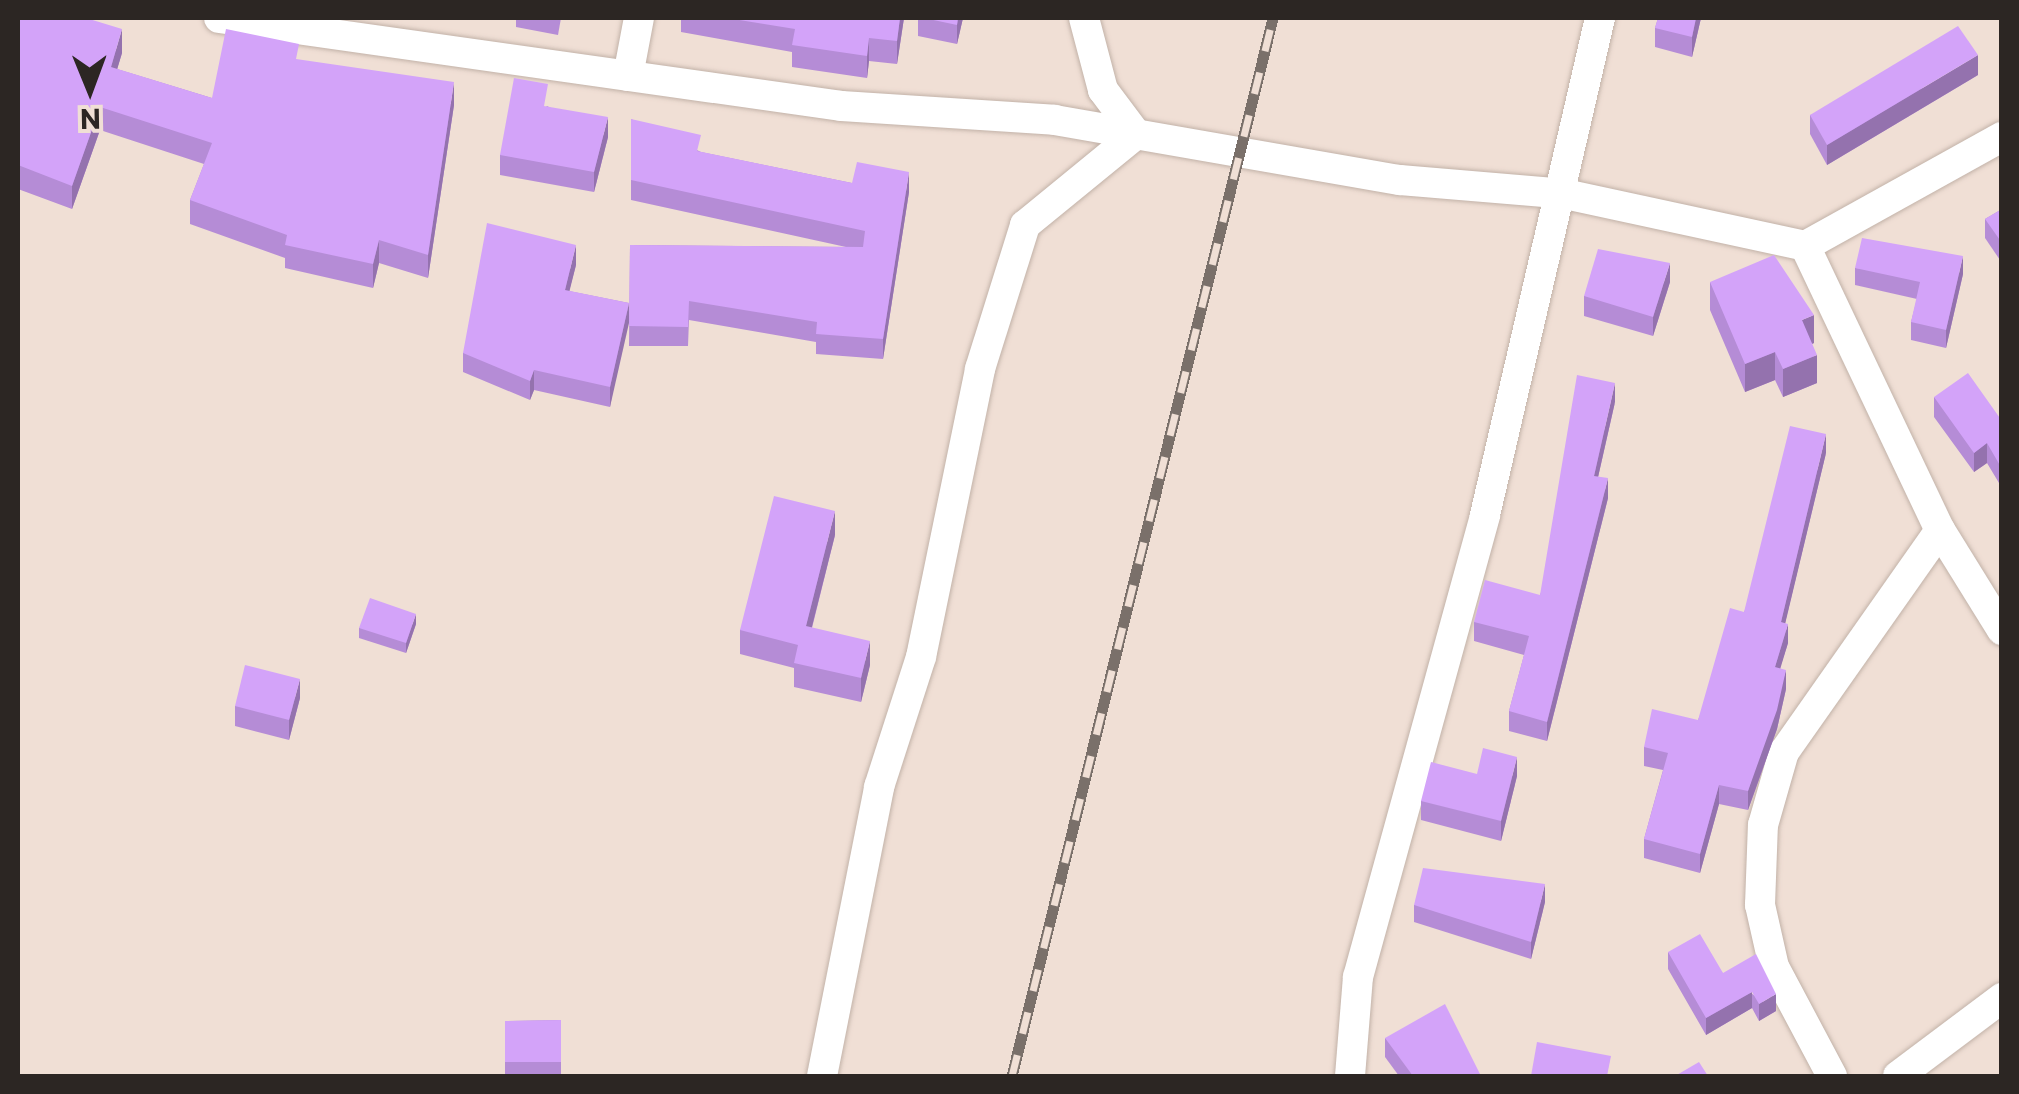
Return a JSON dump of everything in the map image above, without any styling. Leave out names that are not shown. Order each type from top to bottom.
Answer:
[{"type":"street","points":[[219,18],[302,24],[628,76],[1136,134],[1400,180],[1565,194],[1806,246],[2002,136]]},
{"type":"street","points":[[628,76],[640,18]]},
{"type":"street","points":[[1084,18],[1103,90],[1136,134]]},
{"type":"street","points":[[1350,1076],[1358,977],[1565,194],[1600,18]]},
{"type":"street","points":[[822,1076],[879,787],[920,657],[980,370],[1026,225],[1136,134]]},
{"type":"street","points":[[1806,246],[1940,530],[2002,630]]},
{"type":"street","points":[[1832,1076],[1774,967],[1760,905],[1763,825],[1784,752],[1940,530]]},
{"type":"street","points":[[1898,1076],[2002,998]]},
{"type":"building","points":[[18,18],[86,18],[122,29],[111,67],[212,98],[226,29],[299,44],[296,59],[454,82],[428,255],[379,240],[373,264],[285,245],[287,235],[190,200],[212,143],[100,107],[72,186],[18,165]]},
{"type":"building","points":[[727,18],[900,18],[897,41],[869,38],[867,56],[792,45],[795,29]]},
{"type":"building","points":[[924,18],[958,18],[957,25]]},
{"type":"building","points":[[1658,18],[1696,18],[1692,37],[1655,28]]},
{"type":"building","points":[[1958,26],[1978,55],[1827,145],[1810,115]]},
{"type":"building","points":[[514,78],[548,84],[544,106],[608,117],[594,172],[500,155]]},
{"type":"building","points":[[631,119],[701,135],[697,151],[852,183],[857,162],[909,172],[883,339],[816,334],[817,322],[689,301],[688,327],[629,326],[630,245],[863,247],[865,231],[631,180]]},
{"type":"building","points":[[2002,209],[2002,243],[1985,219]]},
{"type":"building","points":[[487,223],[576,245],[565,290],[629,303],[610,387],[534,370],[530,381],[463,353]]},
{"type":"building","points":[[1862,238],[1963,256],[1946,330],[1911,322],[1920,282],[1855,268]]},
{"type":"building","points":[[1598,249],[1670,263],[1653,317],[1584,296]]},
{"type":"building","points":[[1774,255],[1814,315],[1802,320],[1817,355],[1783,369],[1775,352],[1745,364],[1710,282]]},
{"type":"building","points":[[1968,373],[2002,421],[2002,469],[1987,443],[1974,453],[1934,397]]},
{"type":"building","points":[[1577,375],[1615,383],[1594,476],[1608,478],[1547,722],[1509,711],[1529,636],[1474,622],[1485,580],[1540,595]]},
{"type":"building","points":[[1790,426],[1826,434],[1781,622],[1788,624],[1775,667],[1786,670],[1777,710],[1748,791],[1719,785],[1700,854],[1644,839],[1668,753],[1644,747],[1652,709],[1698,720],[1730,608],[1744,612]]},
{"type":"building","points":[[774,496],[835,511],[806,626],[870,641],[861,678],[794,663],[798,645],[740,630]]},
{"type":"building","points":[[370,598],[416,614],[406,643],[359,628]]},
{"type":"building","points":[[245,665],[300,679],[289,720],[235,706]]},
{"type":"building","points":[[1483,748],[1517,757],[1501,821],[1421,801],[1431,762],[1477,774]]},
{"type":"building","points":[[1423,868],[1545,884],[1531,942],[1414,905]]},
{"type":"building","points":[[1700,934],[1723,973],[1756,954],[1776,994],[1759,1004],[1752,992],[1706,1018],[1668,952]]},
{"type":"building","points":[[1445,1004],[1481,1076],[1413,1076],[1385,1038]]},
{"type":"building","points":[[561,1020],[561,1062],[505,1062],[505,1021]]},
{"type":"building","points":[[1537,1042],[1611,1056],[1607,1076],[1531,1076]]},
{"type":"building","points":[[1699,1062],[1708,1076],[1675,1076]]},
{"type":"railway","points":[[1012,1076],[1273,18]]}]
